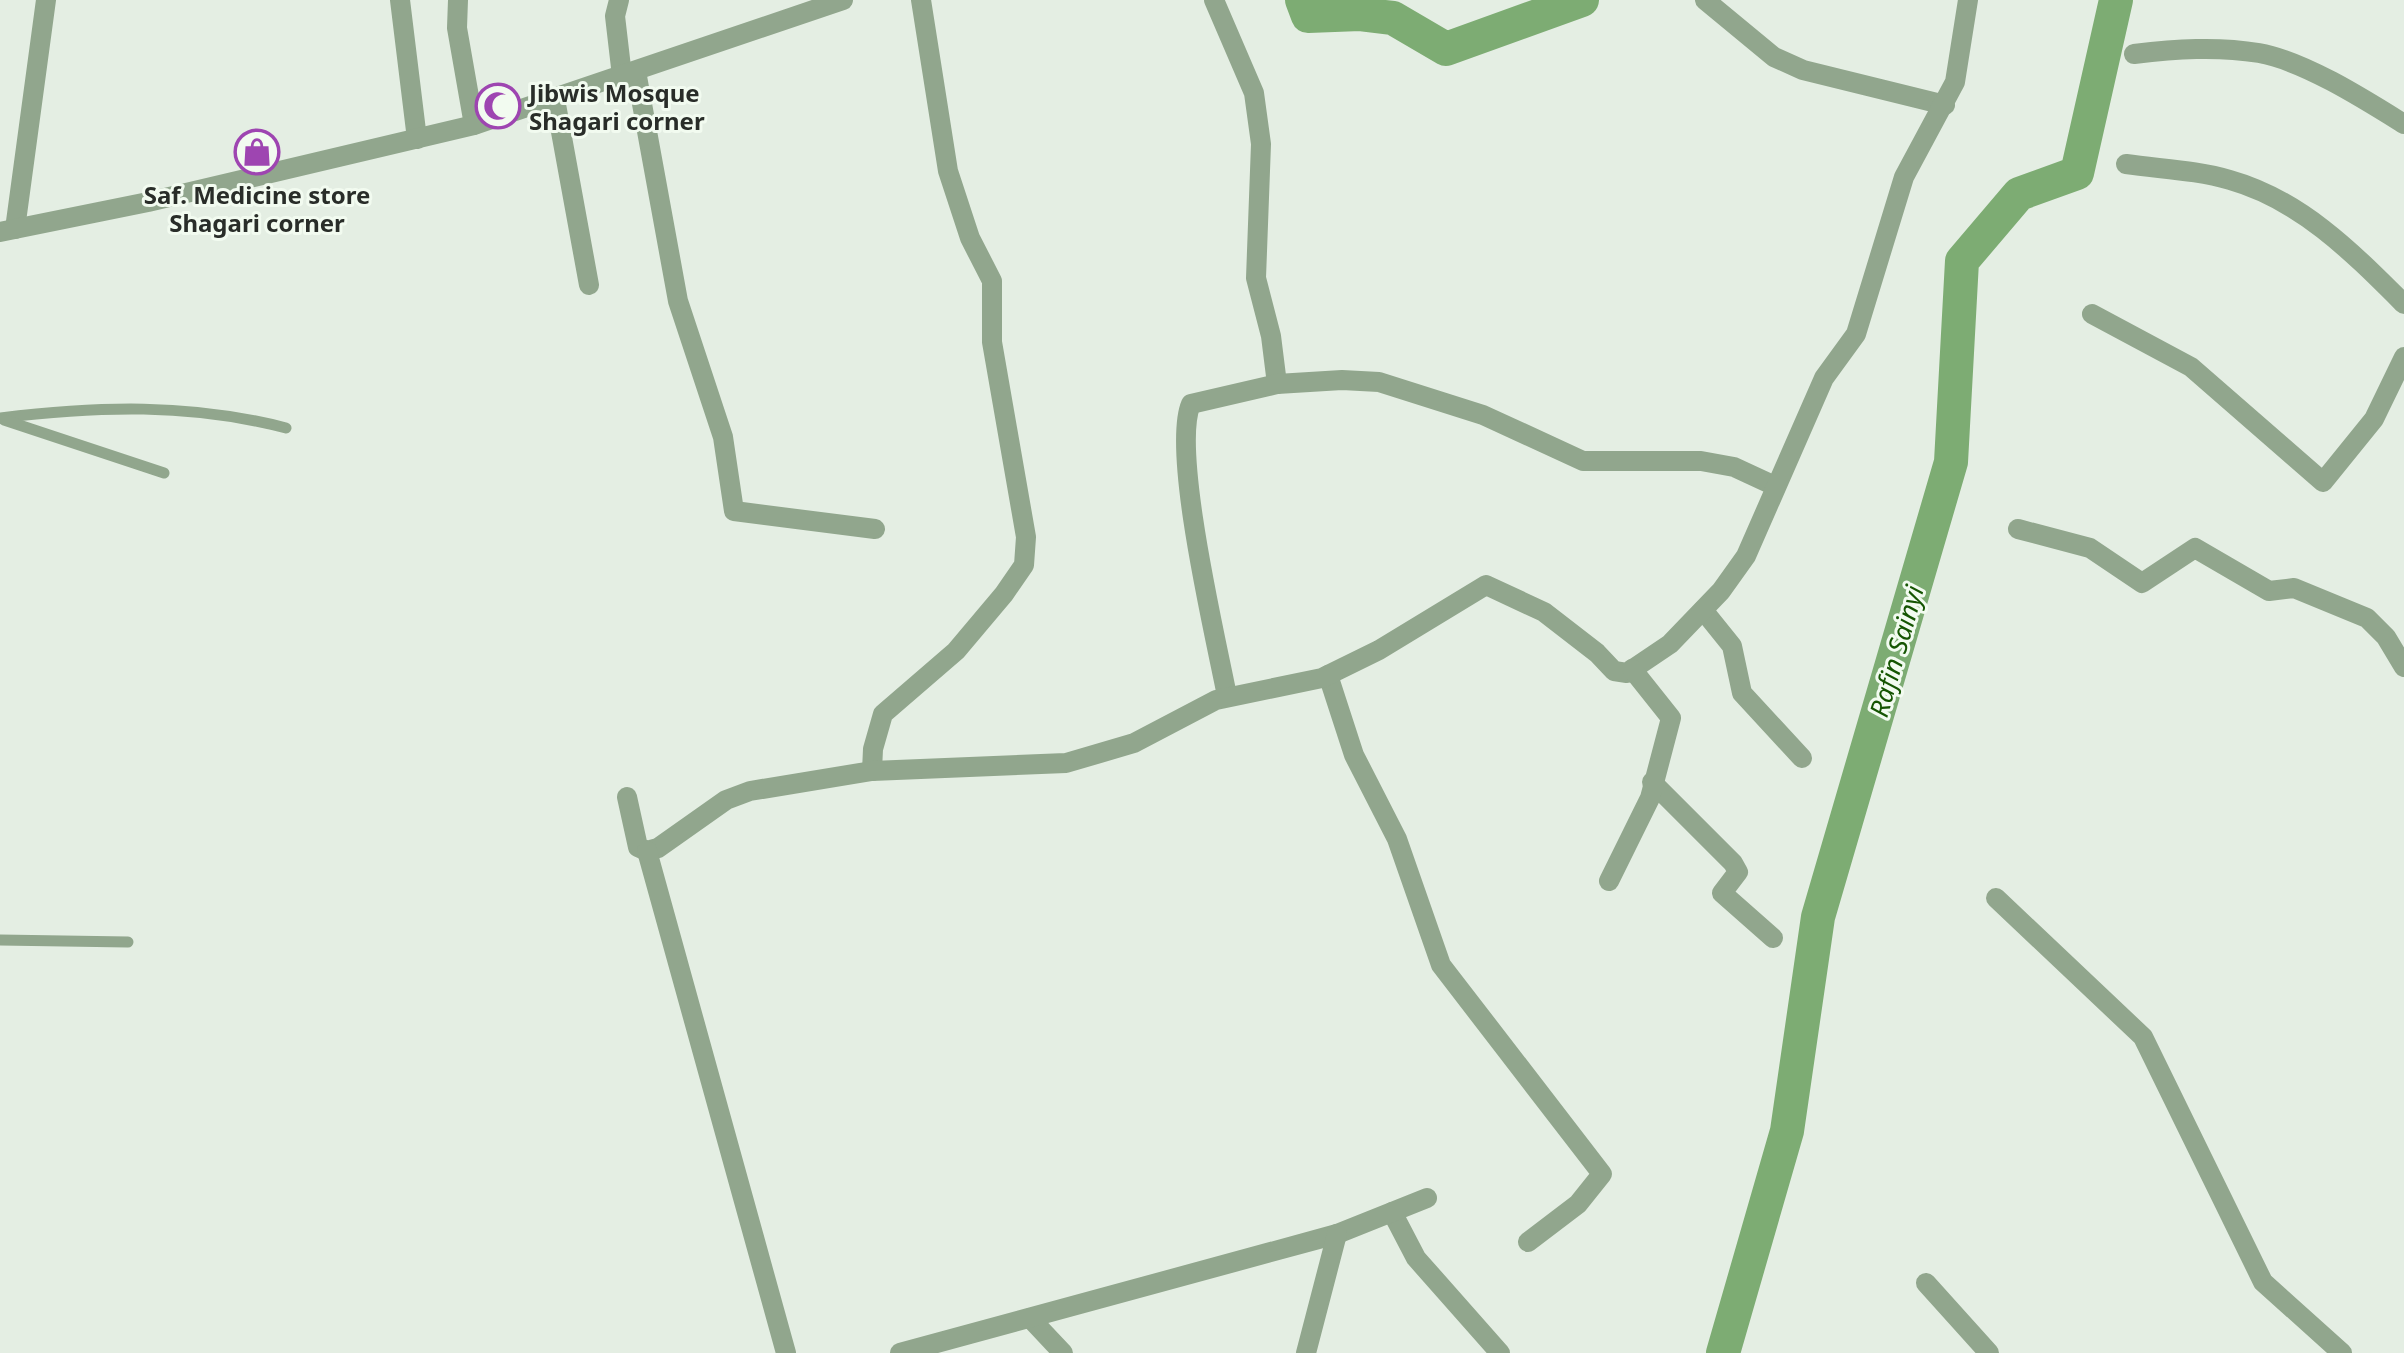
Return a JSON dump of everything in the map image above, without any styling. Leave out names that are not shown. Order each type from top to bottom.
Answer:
[{"type":"street","points":[[46,0],[7,230],[474,125],[843,0]]},
{"type":"street","points":[[400,0],[417,139]]},
{"type":"street","points":[[458,0],[457,28],[474,125]]},
{"type":"street","points":[[619,0],[615,16],[678,301],[723,437],[734,511],[875,529]]},
{"type":"street","points":[[872,771],[875,740],[883,714],[956,651],[1004,594],[1024,565],[1026,537],[992,342],[992,281],[970,238],[948,171],[921,0]]},
{"type":"street","points":[[1214,0],[1254,93],[1261,144],[1256,278],[1271,336],[1277,384]]},
{"type":"street","points":[[1705,0],[1774,57],[1803,70],[1945,105]]},
{"type":"street","points":[[627,797],[638,847],[647,851],[658,848],[726,800],[750,791],[872,771],[1066,763],[1134,743],[1227,696],[1328,675],[1379,650],[1486,585],[1544,612],[1597,653],[1614,671],[1627,673],[1670,644],[1721,591],[1746,556],[1824,378],[1856,334],[1904,177],[1955,82],[1968,0]]},
{"type":"street","points":[[2134,54],[2186,48],[2260,53],[2328,80],[2404,124]]},
{"type":"street","points":[[555,99],[589,285]]},
{"type":"street","points":[[2126,164],[2228,179],[2265,193],[2305,214],[2360,260],[2404,304]]},
{"type":"street","points":[[2092,314],[2191,367],[2323,482],[2374,419],[2404,357]]},
{"type":"street","points":[[1227,696],[1186,457],[1186,415],[1191,404],[1277,384],[1379,382],[1483,415],[1583,461],[1701,461],[1734,467],[1775,486]]},
{"type":"street","points":[[2018,529],[2090,548],[2142,583],[2195,548],[2269,591],[2294,588],[2367,618],[2386,637],[2404,667]]},
{"type":"street","points":[[1703,610],[1732,646],[1742,693],[1802,758]]},
{"type":"street","points":[[1609,881],[1650,798],[1671,718],[1632,669]]},
{"type":"street","points":[[1328,675],[1354,755],[1397,839],[1441,965],[1602,1174],[1578,1204],[1528,1242]]},
{"type":"street","points":[[1652,782],[1733,863],[1738,872],[1722,893],[1773,938]]},
{"type":"street","points":[[647,851],[786,1353]]},
{"type":"street","points":[[1996,898],[2143,1037],[2263,1282],[2342,1353]]},
{"type":"street","points":[[900,1353],[1337,1234],[1427,1198]]},
{"type":"street","points":[[1392,1212],[1416,1258],[1500,1353]]},
{"type":"street","points":[[1306,1353],[1337,1234]]},
{"type":"street","points":[[1926,1283],[1989,1353]]},
{"type":"street","points":[[1030,1318],[1063,1353]]},
{"type":"lane","points":[[0,418],[71,409],[192,409],[286,428]]},
{"type":"lane","points":[[0,418],[164,473]]},
{"type":"lane","points":[[0,940],[128,942]]},
{"type":"waterway","name":"Rafin Sainyi","points":[[1302,0],[1308,16],[1360,14],[1393,18],[1446,49],[1582,0]]},
{"type":"waterway","name":"Rafin Sainyi","points":[[1723,1353],[1787,1131],[1818,917],[1951,462],[1962,261],[2019,194],[2077,173],[2116,0]]},
{"type":"place","name":"Jibwis Mosque Shagari corner","points":[[498,106]]},
{"type":"place","name":"Saf. Medicine store Shagari corner","points":[[257,152]]}]
